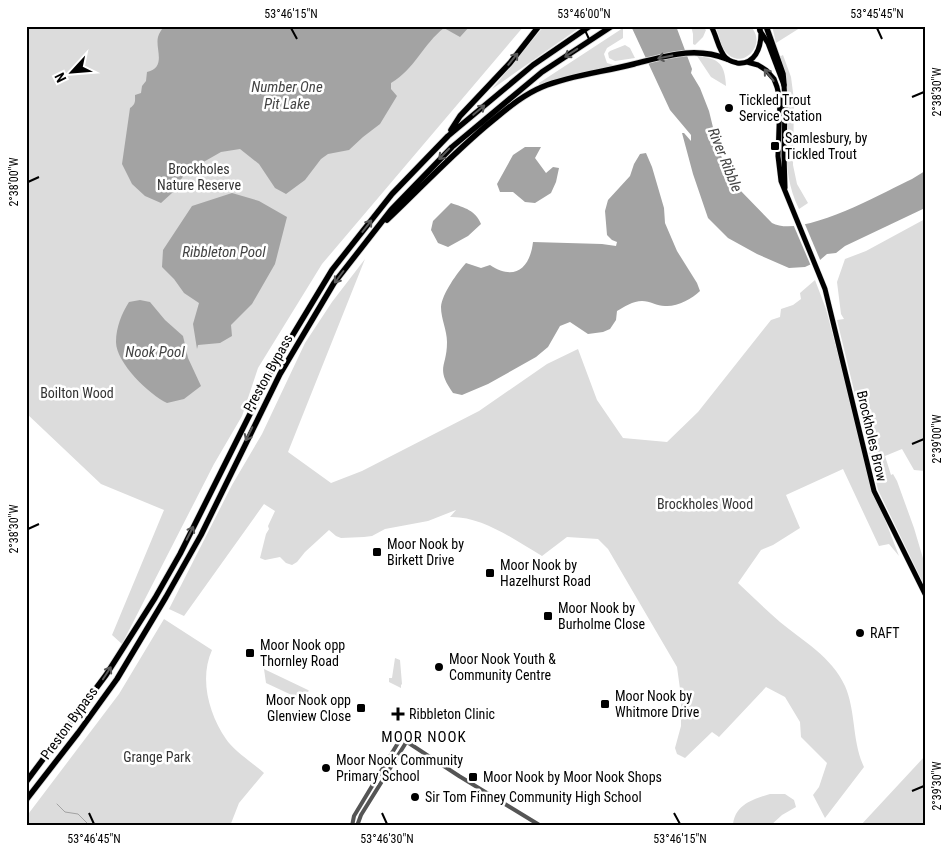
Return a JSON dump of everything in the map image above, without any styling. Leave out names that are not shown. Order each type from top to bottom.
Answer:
[{"type":"highway","points":[[448,136],[460,116],[510,63],[539,26]]},
{"type":"highway","name":"Preston Bypass","points":[[26,782],[106,676],[155,598],[180,554],[274,366],[325,280],[392,194],[448,136],[533,65],[590,26]]},
{"type":"highway","name":"Preston Bypass","points":[[26,800],[117,679],[166,598],[201,535],[280,374],[334,283],[391,210],[452,146],[542,72],[612,26]]},
{"type":"highway","points":[[711,26],[719,46],[727,59]]},
{"type":"highway","points":[[766,26],[783,74],[785,190]]},
{"type":"highway","points":[[747,62],[753,59],[758,51],[761,41],[759,28]]},
{"type":"highway","points":[[759,28],[768,44],[784,85]]},
{"type":"highway","points":[[372,235],[468,140],[511,105],[534,92],[554,83],[676,55],[703,52],[715,54],[735,62],[747,62],[758,65],[766,70],[774,79],[780,107],[778,163],[781,181],[785,190]]},
{"type":"highway","name":"Brockholes Brow","points":[[785,190],[820,274],[839,343],[874,491],[925,594]]},
{"type":"street","points":[[355,825],[354,816],[401,738],[459,776],[542,826]]},
{"type":"street","points":[[355,825],[407,741]]},
{"type":"green space","name":"Brockholes Nature Reserve","points":[[26,26],[524,26],[322,264],[258,368],[242,416],[214,464],[122,644],[112,635],[164,510],[101,484],[26,413]]},
{"type":"green space","points":[[544,26],[582,26],[492,89]]},
{"type":"green space","points":[[691,26],[702,26],[706,30],[703,37],[695,45],[693,44]]},
{"type":"green space","points":[[717,26],[750,26],[755,33],[756,40],[755,47],[751,53],[739,59],[732,57],[722,46],[716,29]]},
{"type":"green space","points":[[772,26],[803,26],[776,43]]},
{"type":"green space","points":[[623,28],[623,38],[607,48],[604,54],[607,63],[617,66],[540,86],[539,83]]},
{"type":"green space","points":[[625,45],[630,48],[635,58],[615,61],[609,58],[608,53],[610,51]]},
{"type":"green space","points":[[783,55],[791,77],[794,100],[793,165],[797,184],[808,203],[799,209],[793,195],[788,169],[787,97],[779,57]]},
{"type":"green space","points":[[697,56],[711,58],[722,67],[726,86],[711,77]]},
{"type":"green space","points":[[925,219],[925,471],[914,470],[902,449],[885,456],[891,475],[893,474],[897,481],[914,528],[925,565],[925,587],[878,490],[837,320],[844,319],[841,314],[837,282],[845,259],[866,251]]},
{"type":"green space","name":"Brockholes Wood","points":[[365,259],[288,452],[331,483],[362,471],[479,411],[547,364],[578,349],[597,400],[623,438],[667,442],[698,412],[771,320],[780,317],[781,309],[793,305],[801,299],[800,293],[815,280],[826,309],[874,491],[899,556],[889,544],[879,546],[843,469],[786,495],[800,528],[773,545],[761,550],[738,583],[780,622],[825,658],[833,666],[845,686],[851,706],[860,757],[864,767],[825,818],[813,795],[819,787],[827,763],[801,737],[800,722],[785,697],[766,687],[719,737],[712,732],[685,758],[677,754],[675,748],[681,726],[681,696],[677,667],[608,549],[598,539],[567,537],[542,556],[498,530],[474,520],[450,517],[456,510],[428,521],[385,529],[372,536],[341,538],[329,530],[292,565],[286,563],[280,557],[265,560],[260,558],[269,529],[268,526],[275,511],[264,504],[184,616],[169,609],[232,485],[262,434],[305,343],[332,302]]},
{"type":"green space","name":"Grange Park","points":[[164,619],[212,650],[208,661],[206,684],[215,719],[229,743],[264,773],[239,803],[230,826],[26,826],[26,817],[119,694]]},
{"type":"green space","points":[[395,658],[400,660],[401,688],[389,682],[389,678],[392,678]]},
{"type":"green space","points":[[264,669],[309,691],[298,698],[266,683]]},
{"type":"green space","points":[[925,756],[925,826],[860,826]]},
{"type":"green space","points":[[770,794],[785,794],[794,800],[796,807],[782,815],[770,826],[733,826],[734,819],[741,808],[757,798]]},
{"type":"water","name":"Number One Pit Lake","points":[[164,26],[470,26],[460,37],[444,28],[437,34],[413,64],[391,83],[391,89],[397,96],[380,124],[349,150],[328,154],[321,159],[305,180],[286,194],[275,188],[259,164],[240,149],[221,152],[186,172],[172,193],[161,203],[145,196],[132,184],[122,164],[130,108],[134,104],[135,95],[141,93],[142,86],[146,81],[147,72],[157,66],[159,57],[157,42]]},
{"type":"water","points":[[631,26],[676,26],[692,69],[691,73],[700,88],[709,111],[719,152],[738,188],[772,223],[785,226],[802,225],[822,220],[862,203],[925,171],[925,208],[845,246],[836,253],[827,254],[820,260],[805,267],[789,268],[757,254],[728,238],[708,218],[682,133],[691,141],[691,135],[670,110]]},
{"type":"water","points":[[525,147],[541,147],[535,158],[546,173],[553,167],[559,168],[551,193],[535,203],[525,202],[513,192],[500,192],[497,184],[513,155]]},
{"type":"water","points":[[646,153],[664,208],[665,223],[677,251],[700,291],[689,300],[670,306],[642,301],[632,303],[617,311],[616,320],[610,329],[603,332],[588,334],[570,322],[560,326],[548,347],[536,357],[488,384],[462,395],[453,393],[444,378],[443,372],[447,342],[441,307],[447,290],[462,267],[466,263],[481,268],[490,265],[506,272],[519,270],[528,259],[533,242],[616,246],[617,242],[607,235],[605,211],[608,200],[630,176],[640,154]]},
{"type":"water","name":"Ribbleton Pool","points":[[232,193],[259,201],[287,217],[275,264],[252,304],[231,325],[232,336],[220,343],[198,345],[197,349],[193,324],[199,303],[184,293],[162,267],[163,250],[192,206]]},
{"type":"water","points":[[451,203],[473,213],[481,224],[468,236],[448,247],[438,243],[431,230],[433,221]]},
{"type":"water","name":"Nook Pool","points":[[140,300],[150,302],[165,320],[183,336],[188,358],[201,386],[184,399],[167,403],[160,399],[135,377],[117,350],[116,336],[122,316],[129,302]]},
{"type":"pier","points":[[804,222],[821,262],[811,266],[793,224]]},
{"type":"waterway","points":[[57,804],[65,812],[78,814],[90,826]]},
{"type":"place","name":"Tickled Trout Service Station","points":[[729,108]]},
{"type":"place","name":"Samlesbury, by Tickled Trout","points":[[775,146]]},
{"type":"place","name":"Moor Nook by Birkett Drive","points":[[377,552]]},
{"type":"place","name":"Moor Nook by Hazelhurst Road","points":[[490,573]]},
{"type":"place","name":"Moor Nook by Burholme Close","points":[[548,616]]},
{"type":"place","name":"RAFT","points":[[860,633]]},
{"type":"place","name":"Moor Nook opp Thornley Road","points":[[250,653]]},
{"type":"place","name":"Moor Nook Youth & Community Centre","points":[[439,667]]},
{"type":"place","name":"Moor Nook by Whitmore Drive","points":[[605,704]]},
{"type":"place","name":"Moor Nook opp Glenview Close","points":[[361,708]]},
{"type":"place","name":"Ribbleton Clinic","points":[[398,714]]},
{"type":"place","name":"Moor Nook Community Primary School","points":[[326,768]]},
{"type":"place","name":"Moor Nook by Moor Nook Shops","points":[[473,777]]},
{"type":"place","name":"Sir Tom Finney Community High School","points":[[415,797]]},
{"type":"district","name":"MOOR NOOK","points":[[424,737]]},
{"type":"water label","name":"River Ribble","points":[[725,160]]},
{"type":"park label","name":"Boilton Wood","points":[[77,393]]}]
